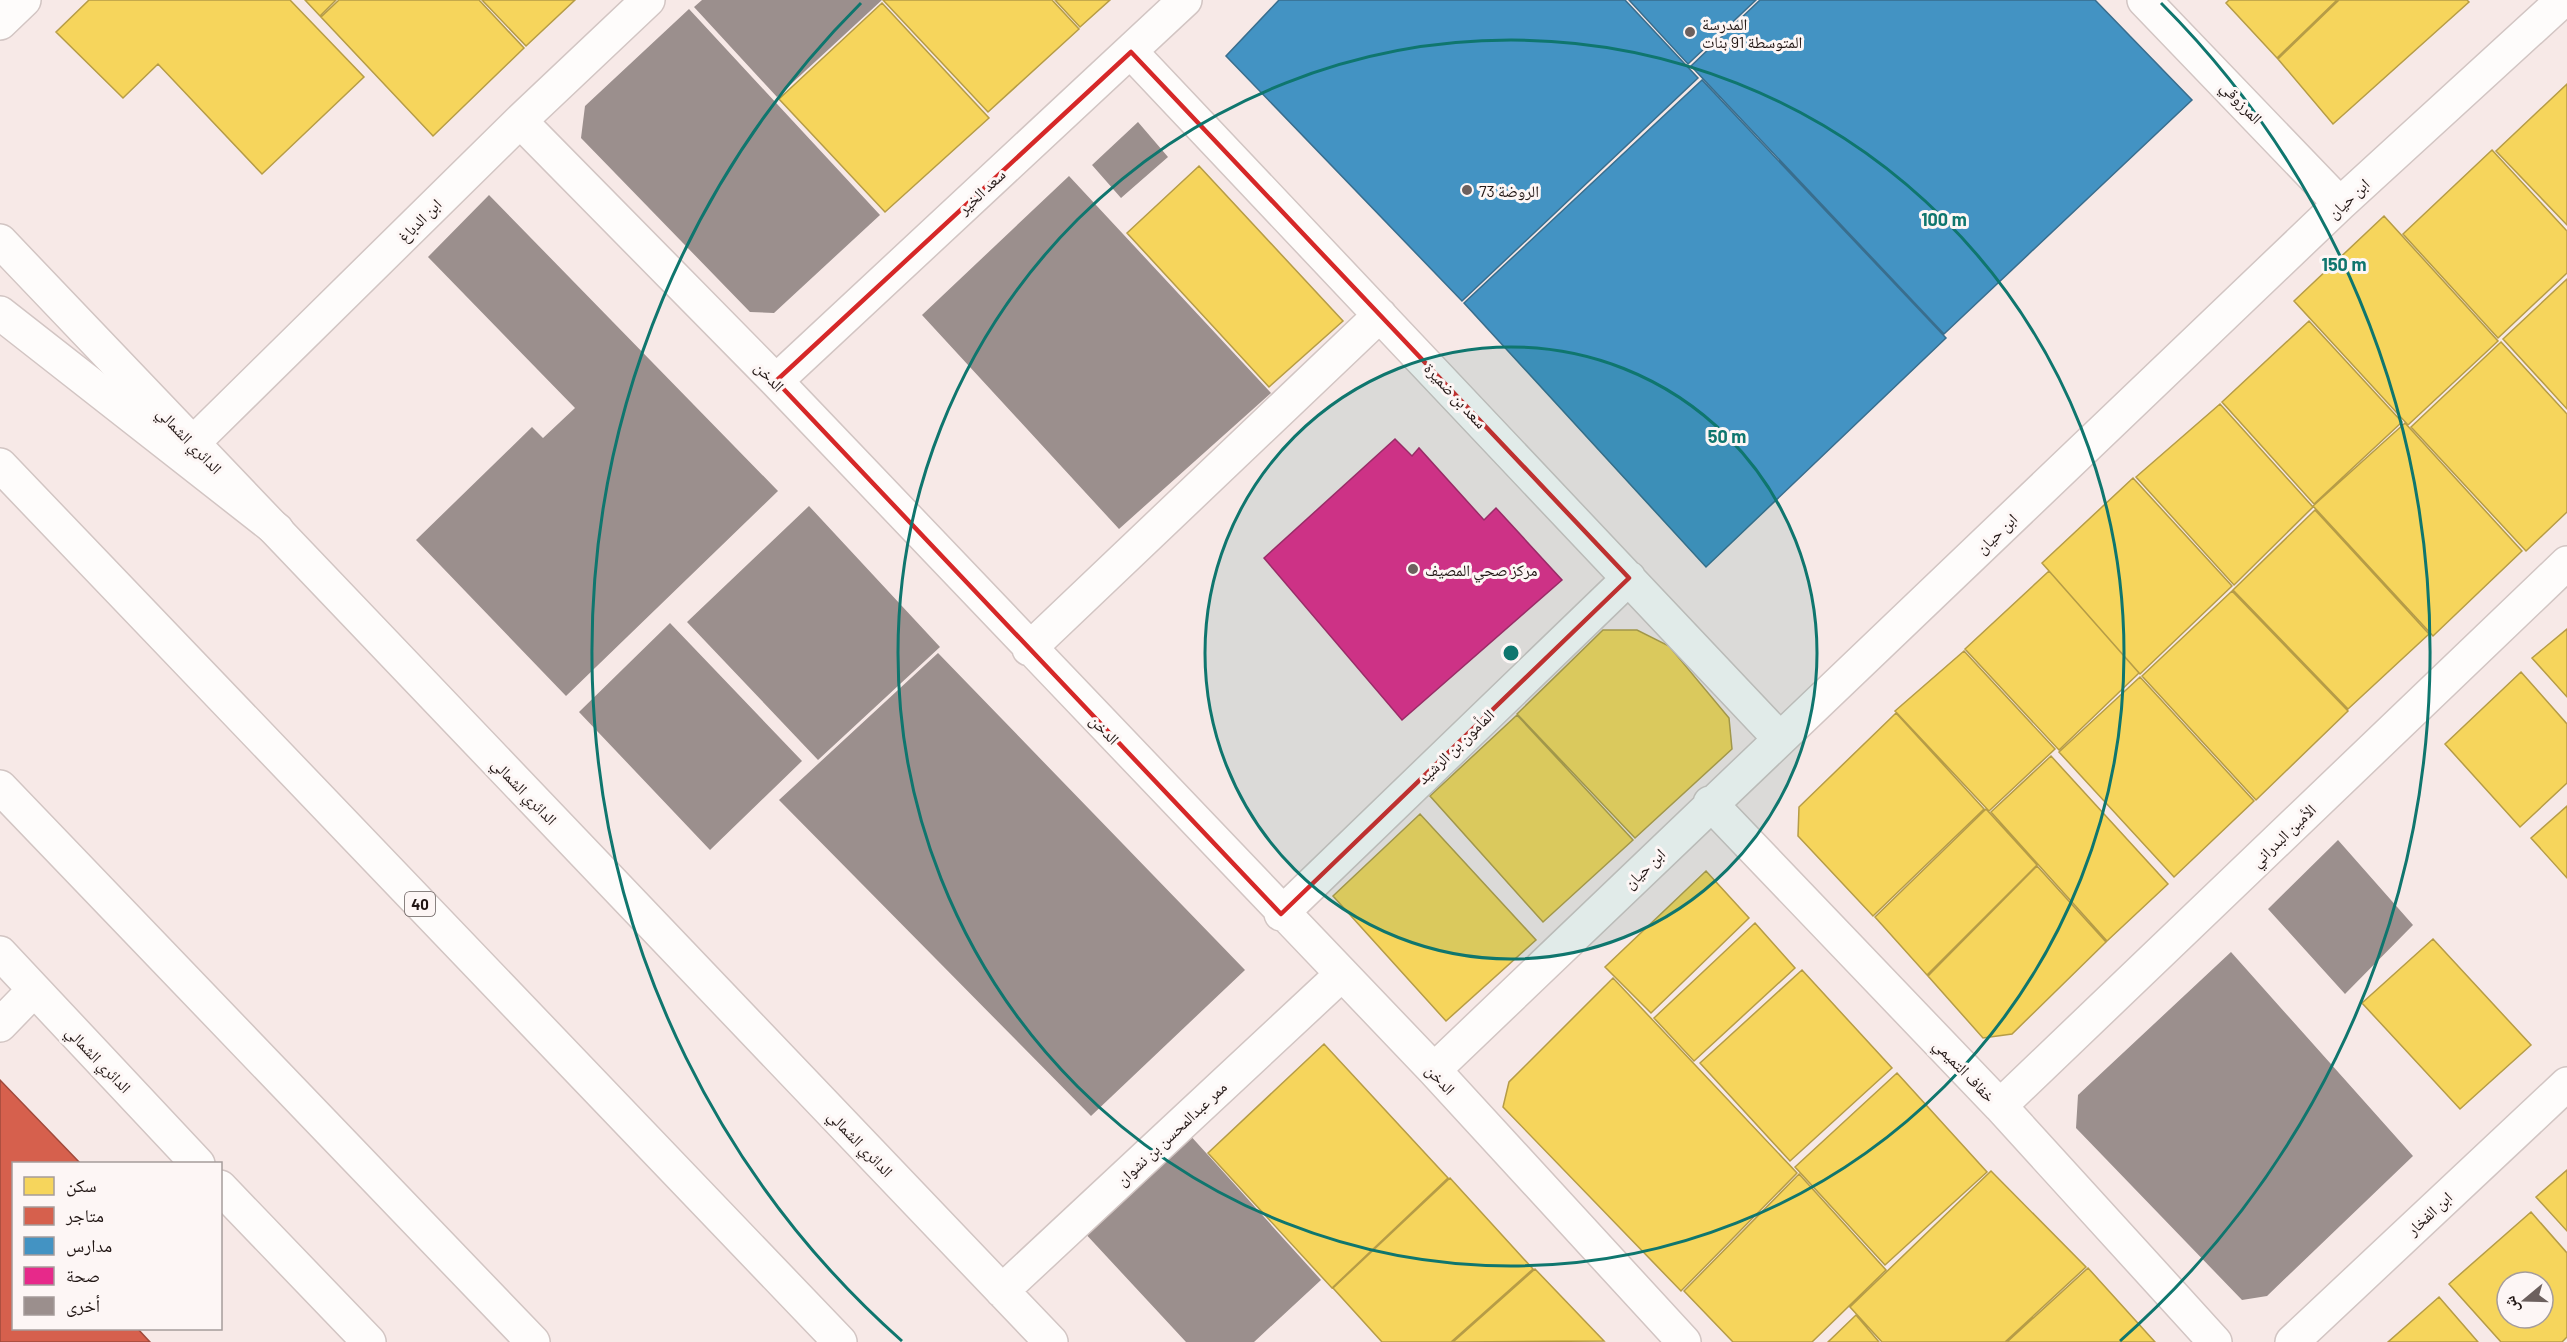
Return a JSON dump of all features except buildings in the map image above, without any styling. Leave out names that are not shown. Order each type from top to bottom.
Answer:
[{"type":"main road","points":[[0,23],[24,0]]},
{"type":"main road","name":"ابن الدباغ","points":[[194,443],[520,121],[648,0]]},
{"type":"main road","name":"سعد الخير","points":[[776,381],[1185,0]]},
{"type":"main road","name":"المرزوقي","points":[[2144,0],[2340,204]]},
{"type":"main road","name":"ابن حيان","points":[[1434,1070],[1710,803],[1780,739],[2340,204],[2563,0]]},
{"type":"main road","name":"سعد بن ضميرة","points":[[1131,52],[1780,739]]},
{"type":"main road","name":"الدخن","points":[[520,121],[776,381],[1281,914],[1434,1070],[1684,1342]]},
{"type":"main road","name":"الدائري الشمالي","points":[[0,241],[1051,1342]]},
{"type":"main road","points":[[0,313],[277,530]]},
{"type":"main road","points":[[1029,650],[1380,315]]},
{"type":"main road","name":"40","points":[[0,465],[840,1342]]},
{"type":"main road","name":"الأمين البدراني","points":[[2000,1106],[2567,563]]},
{"type":"main road","name":"المأمون بن الرشيد","points":[[1281,914],[1629,578]]},
{"type":"main road","points":[[0,787],[533,1342]]},
{"type":"main road","name":"خفاف التميمي","points":[[1710,803],[2000,1106],[2215,1342]]},
{"type":"main road","name":"الدائري الشمالي","points":[[0,953],[33,991],[196,1162]]},
{"type":"main road","name":"ممر عبدالمحسن بن نشوان","points":[[1002,1291],[1341,975]]},
{"type":"main road","points":[[0,1025],[33,991]]},
{"type":"main road","name":"ابن الفخار","points":[[2292,1342],[2567,1084]]},
{"type":"main road","points":[[222,1188],[369,1342]]},
{"type":"highlighted area","points":[[1131,52],[1629,578],[1281,914],[776,381]]},
{"type":"place","name":"المدرسة المتوسطة 91 بنات","points":[[1690,32]]},
{"type":"place","name":"الروضة 73","points":[[1467,190]]},
{"type":"place","name":"مركز صحي المصيف","points":[[1413,569]]}]
